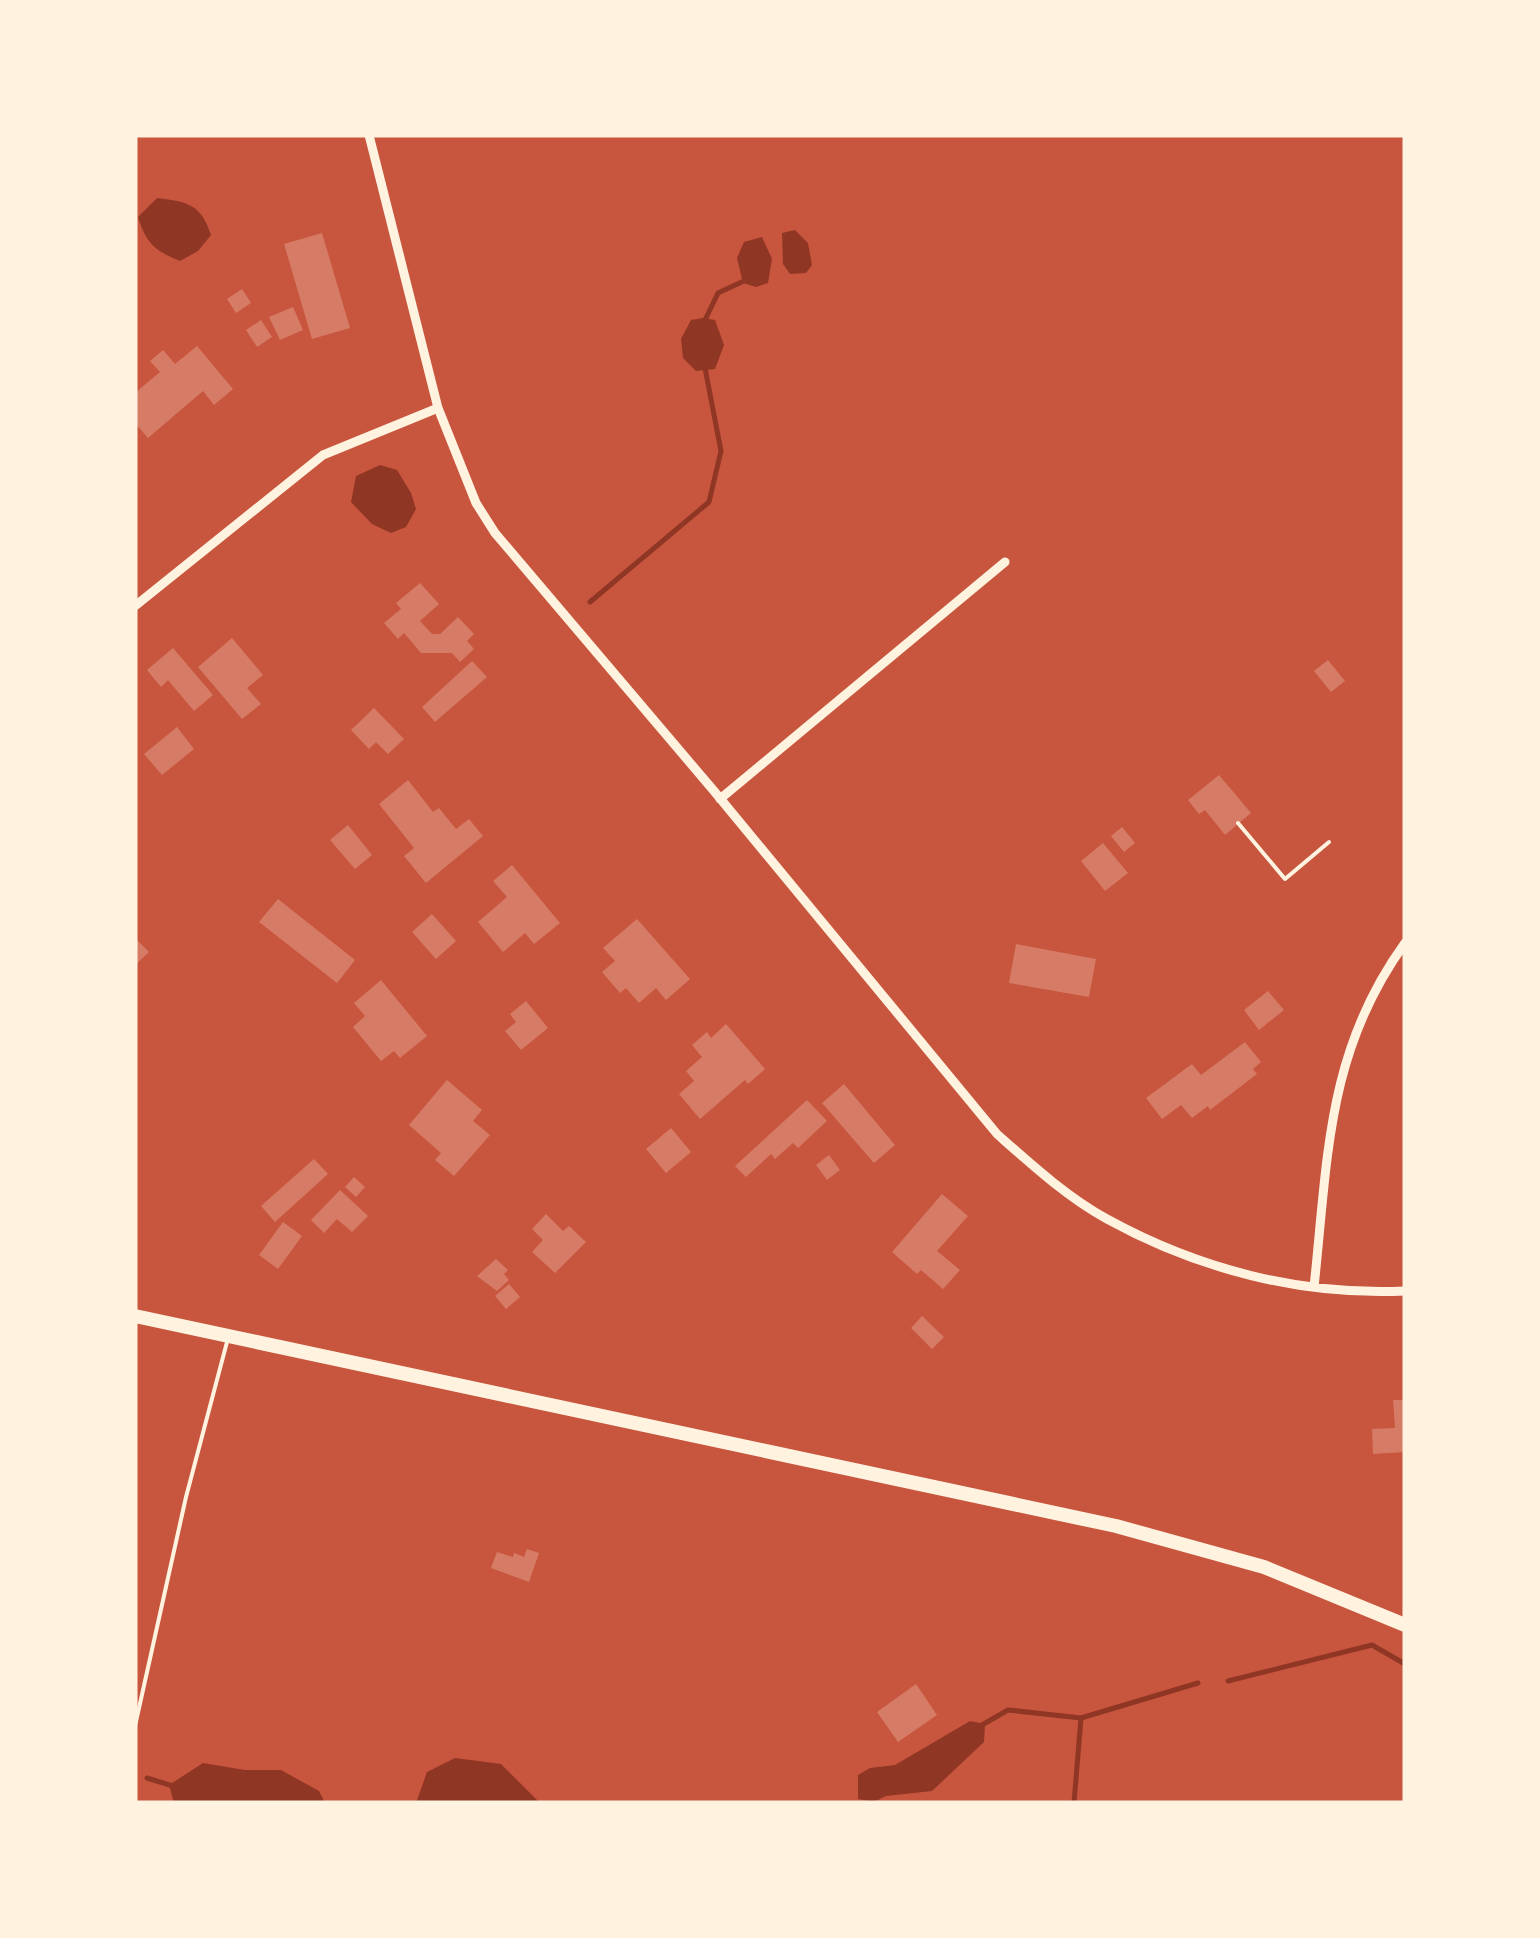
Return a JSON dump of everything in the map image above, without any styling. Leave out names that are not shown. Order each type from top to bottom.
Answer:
[{"type":"highway","points":[[135,1316],[1116,1526],[1264,1567],[1405,1625]]},
{"type":"street","points":[[369,135],[438,408],[476,503],[495,533],[997,1134],[1048,1179],[1105,1218],[1189,1258],[1254,1278],[1314,1287],[1405,1291]]},
{"type":"street","points":[[135,606],[323,456],[438,408]]},
{"type":"street","points":[[720,799],[1004,562]]},
{"type":"street","points":[[1314,1287],[1334,1099],[1350,1044],[1373,993],[1405,943]]},
{"type":"lane","points":[[135,1726],[186,1497],[229,1337]]},
{"type":"path","points":[[1238,823],[1285,879],[1328,842]]},
{"type":"shaded area","points":[[157,198],[192,206],[203,217],[211,235],[198,251],[180,261],[153,245],[141,226],[138,217]]},
{"type":"shaded area","points":[[795,230],[808,243],[812,265],[806,273],[790,274],[783,264],[782,233]]},
{"type":"shaded area","points":[[762,237],[772,259],[768,283],[756,287],[743,283],[737,258],[744,242]]},
{"type":"shaded area","points":[[691,320],[715,320],[724,345],[715,369],[696,371],[683,358],[681,339]]},
{"type":"shaded area","points":[[380,465],[397,470],[416,509],[406,527],[391,533],[372,524],[351,502],[356,476]]},
{"type":"shaded area","points":[[970,1721],[985,1724],[984,1742],[932,1791],[886,1796],[874,1802],[858,1799],[858,1775],[870,1768],[895,1765]]},
{"type":"shaded area","points":[[455,1758],[501,1764],[540,1803],[416,1803],[427,1772]]},
{"type":"shaded area","points":[[203,1763],[245,1770],[281,1770],[319,1791],[325,1803],[174,1803],[169,1785]]},
{"type":"building","points":[[322,233],[350,328],[312,339],[284,244]]},
{"type":"building","points":[[242,289],[251,303],[236,313],[227,299]]},
{"type":"building","points":[[293,307],[303,330],[280,340],[269,317]]},
{"type":"building","points":[[261,320],[272,337],[257,347],[246,330]]},
{"type":"building","points":[[197,346],[233,389],[214,405],[203,391],[148,438],[135,423],[135,393],[160,372],[150,361],[163,350],[175,364]]},
{"type":"building","points":[[420,583],[439,604],[420,621],[432,634],[440,634],[458,617],[474,634],[467,641],[474,649],[460,662],[452,653],[421,653],[404,633],[398,639],[384,623],[401,609],[396,603]]},
{"type":"building","points":[[232,638],[263,675],[247,688],[261,704],[242,719],[198,667]]},
{"type":"building","points":[[173,648],[213,695],[194,711],[168,680],[161,687],[147,670]]},
{"type":"building","points":[[1328,660],[1345,681],[1331,692],[1314,671]]},
{"type":"building","points":[[472,661],[487,677],[435,722],[422,707]]},
{"type":"building","points":[[374,708],[404,739],[388,754],[376,742],[369,749],[351,730]]},
{"type":"building","points":[[177,727],[194,749],[162,775],[144,754]]},
{"type":"building","points":[[1219,775],[1251,813],[1225,835],[1205,810],[1199,814],[1188,800]]},
{"type":"building","points":[[408,780],[433,812],[439,808],[456,829],[469,819],[483,836],[426,883],[404,856],[414,848],[379,804]]},
{"type":"building","points":[[348,825],[372,855],[355,869],[330,840]]},
{"type":"building","points":[[1122,827],[1135,843],[1124,852],[1111,836]]},
{"type":"building","points":[[1103,843],[1128,873],[1105,891],[1081,861]]},
{"type":"building","points":[[512,865],[560,923],[534,944],[525,933],[503,952],[478,922],[507,897],[493,881]]},
{"type":"building","points":[[278,899],[355,960],[337,983],[259,922]]},
{"type":"building","points":[[432,914],[456,941],[436,959],[412,932]]},
{"type":"building","points":[[637,919],[690,979],[666,1000],[656,988],[639,1003],[626,988],[620,993],[602,972],[615,961],[603,948]]},
{"type":"building","points":[[135,942],[149,952],[135,965]]},
{"type":"building","points":[[1016,944],[1096,959],[1089,997],[1009,983]]},
{"type":"building","points":[[381,980],[427,1036],[400,1058],[394,1051],[381,1061],[353,1027],[365,1016],[354,1003]]},
{"type":"building","points":[[1268,991],[1284,1010],[1259,1030],[1244,1010]]},
{"type":"building","points":[[526,1001],[548,1028],[521,1050],[505,1031],[516,1022],[510,1014]]},
{"type":"building","points":[[726,1024],[765,1069],[748,1084],[745,1080],[700,1119],[679,1094],[694,1081],[686,1071],[702,1057],[692,1045],[707,1032],[711,1038]]},
{"type":"building","points":[[1245,1042],[1261,1062],[1253,1069],[1257,1074],[1210,1110],[1208,1106],[1192,1118],[1181,1105],[1162,1119],[1146,1098],[1192,1064],[1201,1075]]},
{"type":"building","points":[[447,1080],[482,1110],[473,1121],[490,1135],[454,1176],[435,1160],[441,1153],[409,1125]]},
{"type":"building","points":[[844,1084],[895,1145],[874,1163],[822,1103]]},
{"type":"building","points":[[807,1100],[827,1121],[798,1148],[793,1143],[775,1159],[771,1154],[746,1177],[735,1166]]},
{"type":"building","points":[[671,1128],[691,1152],[666,1173],[646,1149]]},
{"type":"building","points":[[829,1155],[840,1170],[827,1180],[816,1165]]},
{"type":"building","points":[[314,1159],[328,1174],[275,1222],[261,1206]]},
{"type":"building","points":[[354,1177],[365,1187],[356,1197],[345,1187]]},
{"type":"building","points":[[340,1190],[368,1216],[352,1232],[337,1219],[324,1233],[311,1220]]},
{"type":"building","points":[[942,1194],[968,1216],[937,1251],[960,1270],[943,1289],[921,1270],[917,1274],[892,1252]]},
{"type":"building","points":[[546,1214],[563,1231],[569,1226],[586,1242],[555,1273],[532,1252],[543,1240],[532,1229]]},
{"type":"building","points":[[283,1222],[302,1236],[278,1269],[259,1255]]},
{"type":"building","points":[[496,1259],[508,1270],[504,1274],[509,1280],[497,1291],[477,1276]]},
{"type":"building","points":[[509,1284],[520,1297],[506,1309],[495,1296]]},
{"type":"building","points":[[922,1316],[944,1337],[932,1349],[911,1328]]},
{"type":"building","points":[[1393,1400],[1405,1400],[1405,1452],[1373,1454],[1372,1429],[1395,1428]]},
{"type":"building","points":[[527,1549],[539,1553],[529,1582],[491,1568],[497,1552],[524,1557]]},
{"type":"building","points":[[916,1684],[937,1715],[898,1742],[877,1712]]},
{"type":"waterway","points":[[704,322],[718,293],[746,280]]},
{"type":"waterway","points":[[590,602],[709,502],[721,451],[705,368]]},
{"type":"waterway","points":[[1228,1681],[1372,1645],[1405,1664]]},
{"type":"waterway","points":[[982,1725],[1008,1710],[1081,1718],[1198,1683]]},
{"type":"waterway","points":[[1074,1803],[1081,1718]]},
{"type":"waterway","points":[[147,1778],[173,1786]]}]
